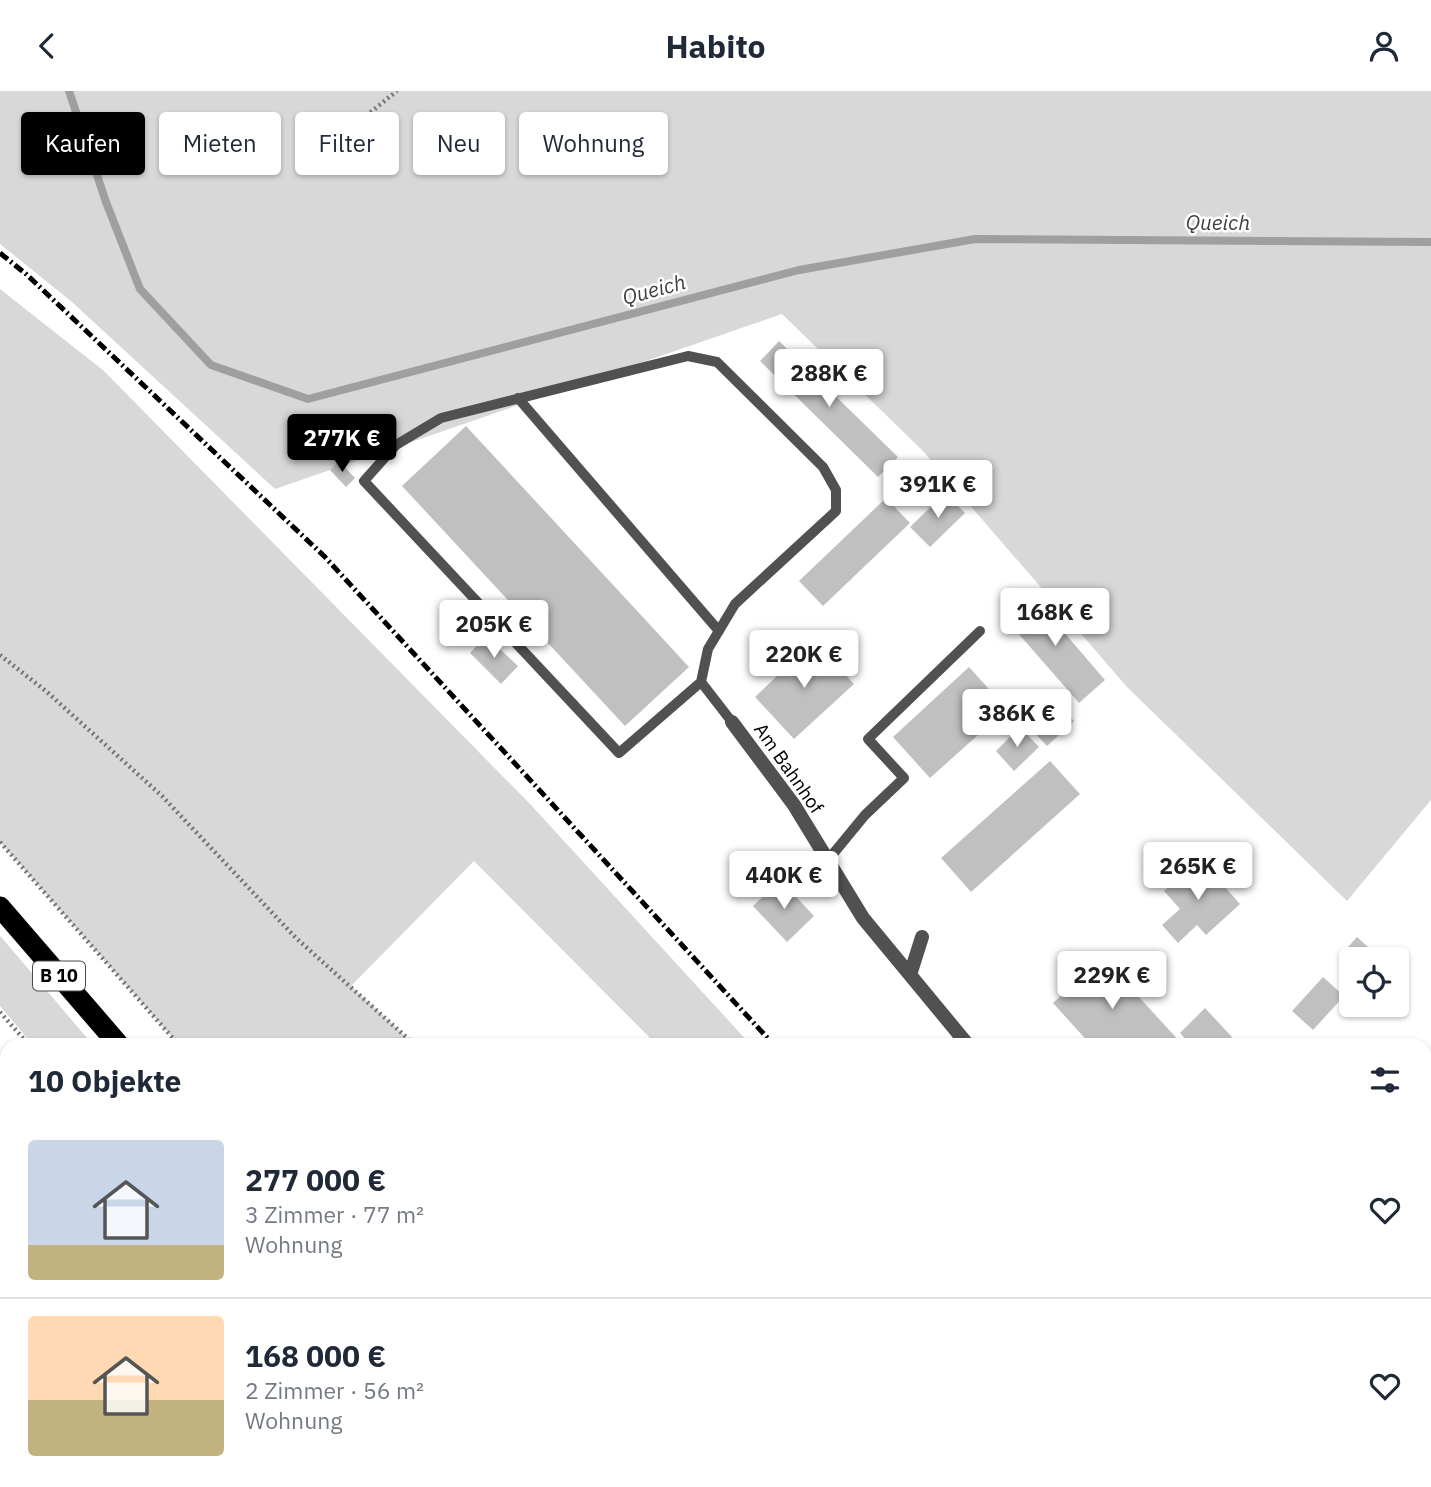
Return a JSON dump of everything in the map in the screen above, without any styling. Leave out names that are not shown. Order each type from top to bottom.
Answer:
[{"type":"highway","name":"B 10","points":[[0,908],[113,1038]]},
{"type":"street","name":"Am Bahnhof","points":[[732,722],[794,805],[863,918],[962,1038]]},
{"type":"street","points":[[910,975],[922,937]]},
{"type":"lane","points":[[688,356],[717,362],[823,467],[836,490],[836,511],[735,604],[719,631],[708,649],[701,682],[619,753],[363,481],[396,445],[441,418],[688,356]]},
{"type":"lane","points":[[518,398],[719,631]]},
{"type":"lane","points":[[828,860],[865,815],[904,778],[868,739],[980,631]]},
{"type":"lane","points":[[701,682],[732,722]]},
{"type":"path","points":[[371,112],[397,91]]},
{"type":"path","points":[[0,655],[47,692],[162,796],[296,938],[407,1038]]},
{"type":"path","points":[[0,842],[173,1038]]},
{"type":"path","points":[[0,1012],[23,1038]]},
{"type":"shaded area","points":[[0,91],[1431,91],[1431,800],[1347,901],[1127,687],[923,451],[782,314],[275,489],[72,302],[0,244]]},
{"type":"shaded area","points":[[0,289],[104,371],[531,805],[745,1038],[650,1038],[474,861],[351,986],[407,1038],[173,1038],[0,842]]},
{"type":"shaded area","points":[[0,936],[87,1038],[27,1038],[0,1006]]},
{"type":"building","points":[[779,341],[898,457],[878,477],[760,361]]},
{"type":"building","points":[[466,426],[689,667],[625,726],[402,486]]},
{"type":"building","points":[[339,461],[355,478],[346,487],[330,470]]},
{"type":"building","points":[[945,493],[965,513],[930,547],[910,527]]},
{"type":"building","points":[[886,498],[910,523],[823,606],[799,581]]},
{"type":"building","points":[[1031,594],[1105,680],[1079,703],[1004,617]]},
{"type":"building","points":[[486,636],[518,666],[501,684],[470,653]]},
{"type":"building","points":[[814,641],[854,684],[794,739],[755,697]]},
{"type":"building","points":[[969,667],[1007,709],[930,778],[893,737]]},
{"type":"building","points":[[1055,702],[1074,721],[1047,746],[1029,727]]},
{"type":"building","points":[[1020,727],[1039,747],[1014,771],[996,751]]},
{"type":"building","points":[[1050,761],[1080,794],[971,892],[941,858]]},
{"type":"building","points":[[1200,859],[1240,904],[1206,935],[1197,925],[1178,943],[1162,925],[1180,909],[1164,891]]},
{"type":"building","points":[[780,880],[814,916],[787,942],[753,906]]},
{"type":"building","points":[[1357,937],[1368,947],[1348,947]]},
{"type":"building","points":[[1103,958],[1177,1038],[1085,1038],[1053,1003]]},
{"type":"building","points":[[1323,977],[1339,991],[1339,1001],[1313,1030],[1292,1011]]},
{"type":"building","points":[[1205,1008],[1232,1037],[1185,1038],[1180,1033]]},
{"type":"waterway","name":"Queich","points":[[69,91],[106,202],[140,289],[211,365],[308,399],[799,270],[975,239],[1431,242]]},
{"type":"railway","points":[[0,253],[26,274],[324,556],[768,1038]]}]
